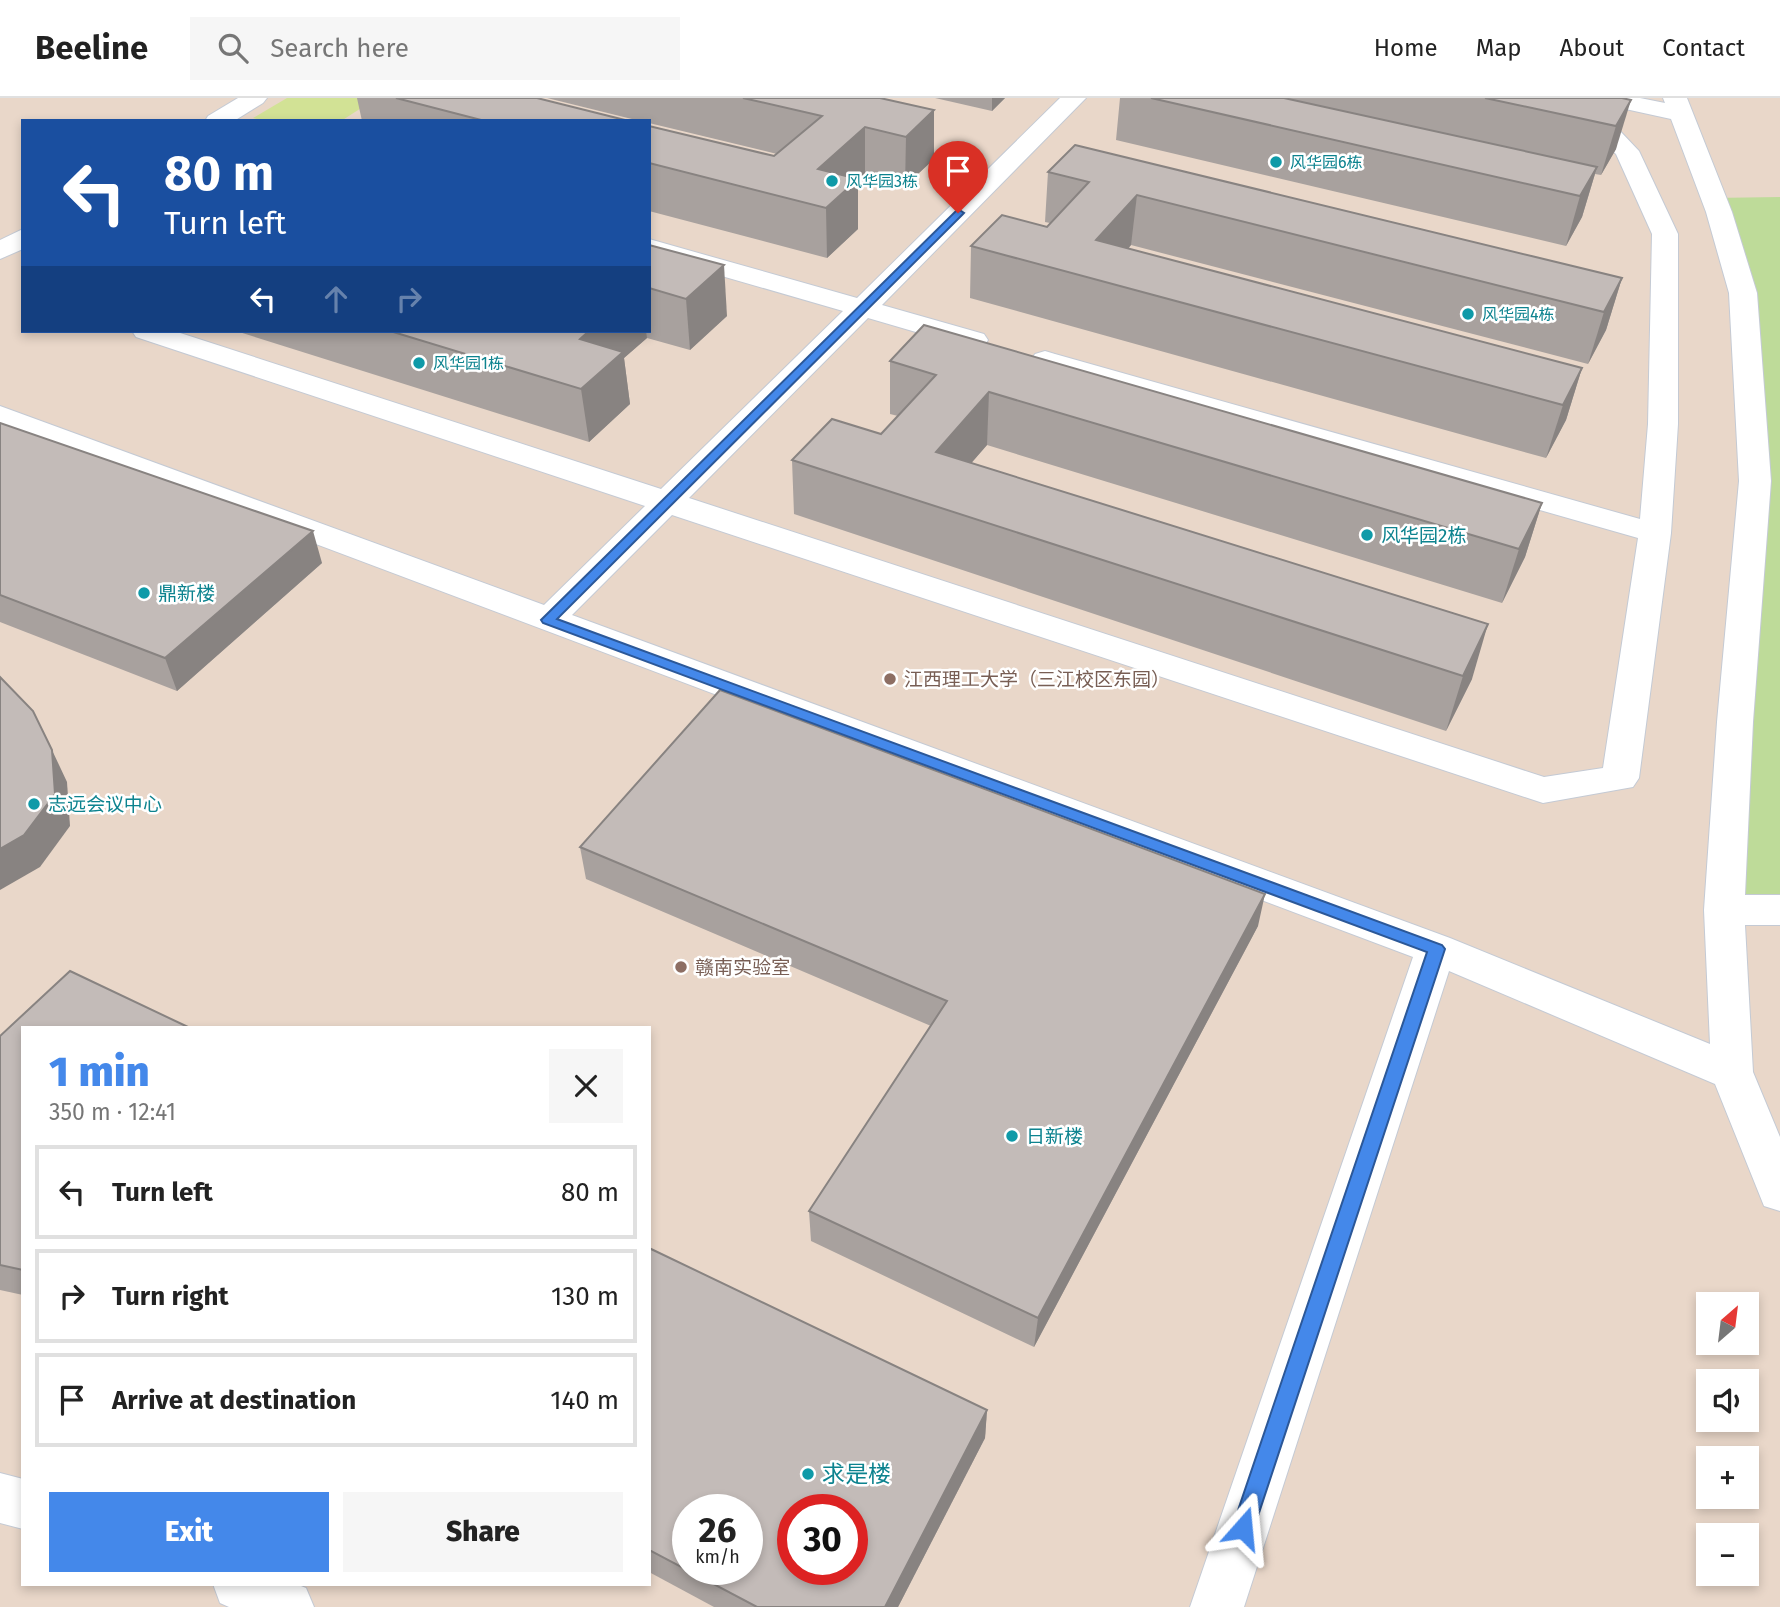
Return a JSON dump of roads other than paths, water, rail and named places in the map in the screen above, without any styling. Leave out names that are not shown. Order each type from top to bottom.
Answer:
[{"type":"street","points":[[220,119],[255,98]]},
{"type":"street","points":[[548,620],[1073,98]]},
{"type":"street","points":[[152,333],[1543,790],[1620,778],[1655,533],[1663,424],[1665,234],[1627,151],[1611,136],[1584,124],[1466,98]]},
{"type":"street","points":[[1606,98],[1678,106],[1719,212],[1743,293],[1755,481],[1735,722],[1724,911],[1732,1072],[1780,1192]]},
{"type":"street","points":[[0,251],[21,238]]},
{"type":"street","points":[[651,248],[1655,533]]},
{"type":"street","points":[[0,415],[1436,949],[1732,1072]]},
{"type":"street","points":[[1724,911],[1780,910]]},
{"type":"street","points":[[1217,1607],[1436,949]]},
{"type":"street","points":[[0,1498],[21,1503]]},
{"type":"street","points":[[243,1586],[287,1607]]},
{"type":"place","name":"风华园6栋","points":[[1276,162]]},
{"type":"place","name":"风华园3栋","points":[[832,181]]},
{"type":"place","name":"风华园4栋","points":[[1468,314]]},
{"type":"place","name":"风华园1栋","points":[[419,363]]},
{"type":"place","name":"风华园2栋","points":[[1367,535]]},
{"type":"place","name":"鼎新楼","points":[[144,593]]},
{"type":"place","name":"江西理工大学（三江校区东园）","points":[[890,679]]},
{"type":"place","name":"志远会议中心","points":[[34,804]]},
{"type":"place","name":"赣南实验室","points":[[681,967]]},
{"type":"place","name":"日新楼","points":[[1012,1136]]},
{"type":"place","name":"求是楼","points":[[808,1474]]}]
